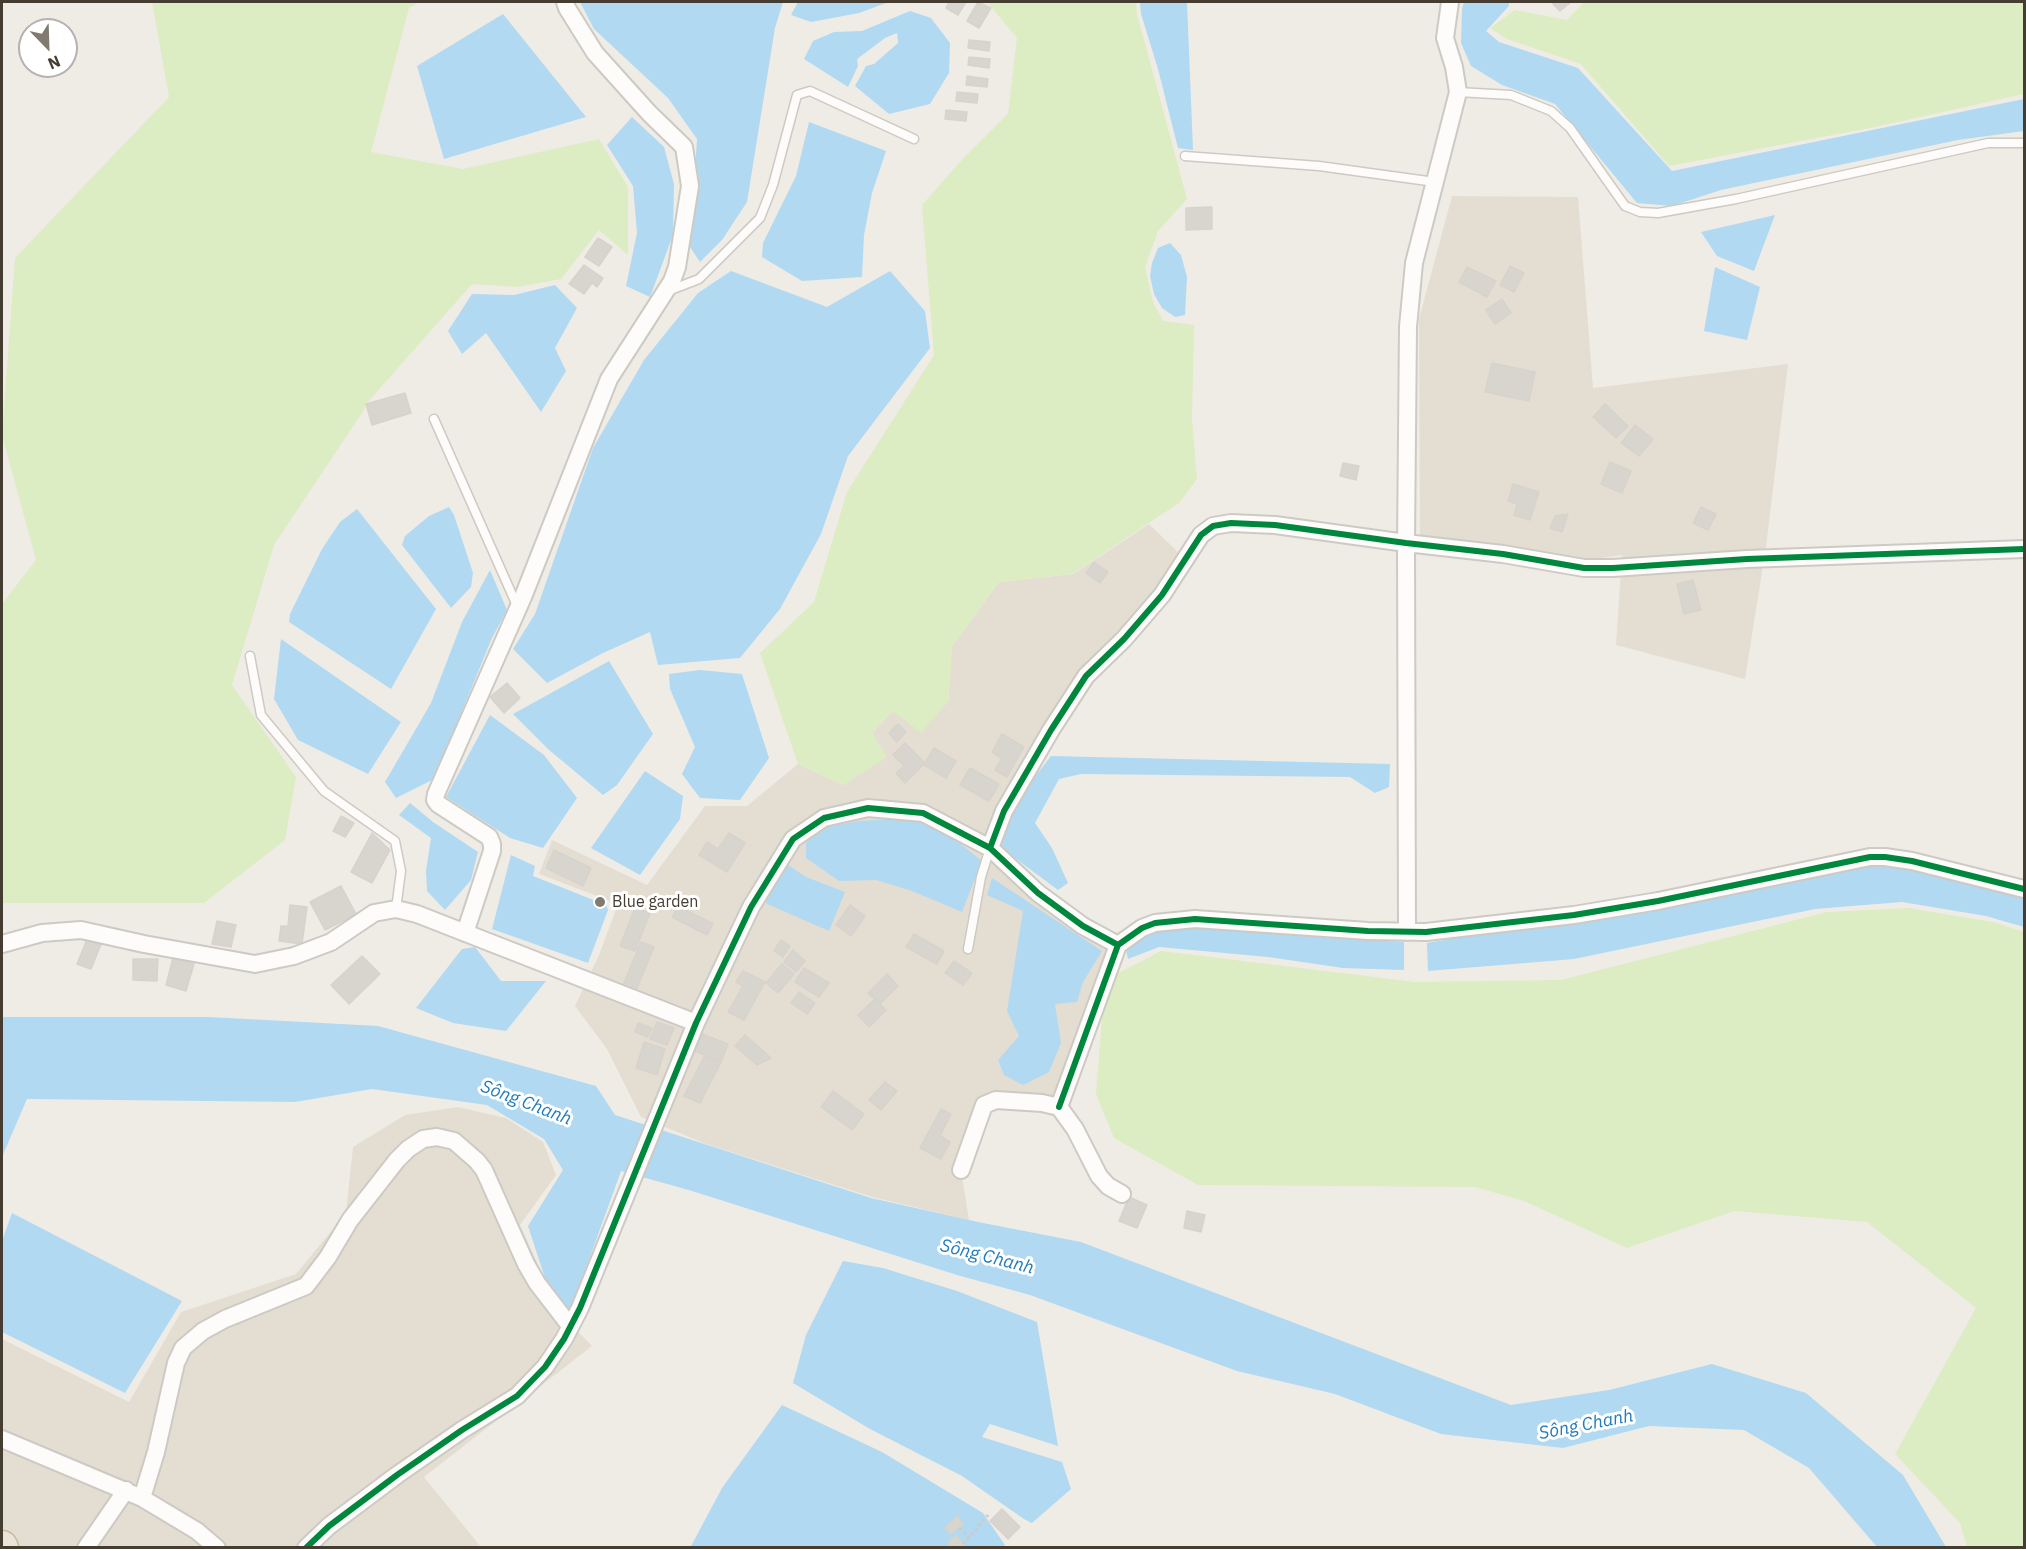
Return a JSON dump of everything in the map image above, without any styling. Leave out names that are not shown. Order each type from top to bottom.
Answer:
[{"type":"street","points":[[465,933],[492,851],[492,844],[489,837],[438,804],[435,800],[436,794],[518,608],[609,379],[672,281],[677,267],[690,186],[684,147],[649,114],[595,53],[567,8],[566,2]]},
{"type":"street","points":[[1407,932],[1408,327],[1414,263],[1458,92],[1445,38],[1450,2]]},
{"type":"street","points":[[990,848],[1004,811],[1051,730],[1086,676],[1124,639],[1162,596],[1201,535],[1213,526],[1231,523],[1275,525],[1503,554],[1584,568],[1747,559],[2025,549]]},
{"type":"street","points":[[306,1548],[329,1526],[397,1474],[517,1396],[545,1367],[580,1308],[696,1023],[752,907],[793,839],[824,818],[868,807],[924,813],[990,848],[1038,893],[1083,926],[1118,945]]},
{"type":"street","points":[[1059,1107],[1118,945],[1142,928],[1155,923],[1194,919],[1368,931],[1426,932],[1574,915],[1658,902],[1870,857],[1912,861],[2025,889]]},
{"type":"street","points":[[2,944],[42,933],[81,930],[144,944],[255,963],[294,956],[330,942],[374,913],[396,909],[417,914],[696,1023]]},
{"type":"street","points":[[961,1170],[984,1105],[996,1100],[1042,1103],[1059,1107],[1075,1129],[1099,1176],[1108,1186],[1122,1194]]},
{"type":"street","points":[[142,1498],[156,1452],[176,1363],[183,1348],[203,1331],[225,1319],[306,1286],[328,1257],[351,1220],[397,1160],[423,1139],[437,1137],[453,1141],[477,1161],[484,1170],[526,1264],[537,1283],[570,1326]]},
{"type":"street","points":[[2,1439],[142,1498],[197,1531],[217,1548]]},
{"type":"street","points":[[86,1548],[126,1490]]},
{"type":"lane","points":[[666,291],[699,279],[760,218],[772,185],[797,95],[810,90],[914,139]]},
{"type":"lane","points":[[1458,92],[1511,95],[1551,111],[1570,128],[1625,206],[1640,212],[1658,213],[1736,199],[1988,143],[2025,143]]},
{"type":"lane","points":[[1185,156],[1319,166],[1435,182]]},
{"type":"lane","points":[[434,419],[518,608]]},
{"type":"lane","points":[[250,656],[261,715],[324,791],[395,841],[401,871],[396,909]]},
{"type":"lane","points":[[968,949],[981,877],[990,848]]},
{"type":"path","points":[[963,1544],[988,1515]]},
{"type":"path","points":[[959,1528],[969,1537]]},
{"type":"shaded area","points":[[1452,196],[1578,197],[1593,388],[1788,364],[1766,547],[1745,679],[1616,645],[1622,555],[1588,560],[1420,536],[1419,319]]},
{"type":"shaded area","points":[[1149,524],[1185,559],[1086,676],[990,847],[1118,945],[1059,1107],[996,1100],[961,1170],[969,1220],[872,1197],[706,1144],[641,1117],[607,1049],[575,1006],[599,955],[618,904],[539,874],[552,840],[647,885],[705,806],[747,806],[798,764],[843,785],[886,757],[872,733],[893,711],[948,702],[952,646],[999,582],[1073,574]]},
{"type":"shaded area","points":[[458,1107],[506,1118],[543,1142],[556,1175],[520,1225],[560,1313],[592,1346],[424,1477],[481,1547],[3,1548],[2,1339],[129,1402],[181,1312],[296,1274],[346,1213],[353,1147],[405,1115]]},
{"type":"green space","points":[[152,2],[420,2],[409,8],[371,152],[463,169],[599,139],[628,187],[628,255],[599,230],[561,279],[517,287],[472,284],[366,404],[274,545],[232,685],[296,777],[285,840],[204,903],[2,903],[2,604],[36,560],[2,435],[15,258],[169,97]]},
{"type":"green space","points":[[987,2],[1136,2],[1137,14],[1187,199],[1158,231],[1145,267],[1153,302],[1163,321],[1194,325],[1192,419],[1197,479],[1179,503],[1072,574],[999,582],[952,646],[948,702],[921,733],[893,711],[872,733],[887,757],[843,785],[798,764],[760,653],[814,602],[847,492],[934,355],[922,205],[959,163],[1008,114],[1017,38]]},
{"type":"green space","points":[[1584,2],[2024,2],[2024,94],[1875,127],[1669,166],[1581,64],[1507,39],[1490,28],[1515,10],[1567,20]]},
{"type":"green space","points":[[1908,908],[1993,922],[2024,932],[2024,1547],[1967,1547],[1960,1523],[1895,1454],[1976,1308],[1867,1222],[1734,1211],[1627,1248],[1524,1201],[1475,1187],[1198,1185],[1114,1138],[1096,1094],[1105,980],[1161,951],[1415,982],[1561,980],[1827,912]]},
{"type":"water","points":[[580,2],[783,2],[775,28],[747,202],[722,240],[700,262],[690,247],[697,139],[668,98],[594,29]]},
{"type":"water","points":[[798,2],[889,2],[859,13],[811,22],[791,15]]},
{"type":"water","points":[[1140,2],[1187,2],[1193,150],[1178,148],[1141,14]]},
{"type":"water","points":[[1464,2],[1510,2],[1486,31],[1499,42],[1578,68],[1672,171],[2024,99],[2024,131],[1958,140],[1721,190],[1672,206],[1637,203],[1555,104],[1502,85],[1471,66],[1461,43]]},
{"type":"water","points":[[910,11],[931,18],[950,43],[949,73],[930,104],[889,114],[855,86],[866,66],[874,64],[898,43],[897,33],[885,38],[857,59],[858,66],[848,87],[804,59],[813,41],[834,32],[862,31]]},
{"type":"water","points":[[503,14],[586,117],[444,159],[417,66]]},
{"type":"water","points":[[632,117],[664,147],[674,184],[673,235],[650,297],[626,286],[637,233],[633,186],[607,145]]},
{"type":"water","points":[[809,122],[886,151],[872,193],[864,235],[862,277],[802,281],[762,257],[763,243],[796,176]]},
{"type":"water","points":[[1775,215],[1754,271],[1717,256],[1701,232]]},
{"type":"water","points":[[1170,243],[1181,255],[1187,277],[1185,315],[1175,317],[1162,308],[1154,294],[1150,276],[1158,248]]},
{"type":"water","points":[[1715,267],[1760,287],[1747,340],[1704,331]]},
{"type":"water","points":[[731,271],[827,307],[890,271],[925,311],[930,348],[848,456],[821,534],[780,609],[740,658],[658,665],[650,632],[603,653],[547,683],[513,649],[535,614],[593,448],[644,360],[698,293]]},
{"type":"water","points":[[555,285],[577,308],[555,348],[566,371],[541,412],[486,333],[462,354],[448,331],[472,294],[514,295]]},
{"type":"water","points":[[449,507],[454,515],[473,573],[471,587],[451,608],[402,545],[405,536],[429,516]]},
{"type":"water","points":[[357,509],[436,609],[391,689],[289,622],[290,614],[322,549],[340,522]]},
{"type":"water","points":[[490,570],[507,610],[492,638],[434,779],[396,798],[385,782],[431,703],[462,622]]},
{"type":"water","points":[[281,639],[401,722],[368,774],[298,740],[274,699]]},
{"type":"water","points":[[609,661],[653,734],[617,785],[603,795],[548,749],[513,714]]},
{"type":"water","points":[[700,670],[742,674],[769,758],[740,800],[700,798],[682,774],[695,747],[670,689],[669,674]]},
{"type":"water","points":[[490,715],[544,755],[577,798],[543,848],[510,838],[446,797]]},
{"type":"water","points":[[1051,756],[1390,764],[1389,787],[1375,793],[1350,777],[1081,774],[1059,779],[1035,823],[1052,848],[1068,883],[1058,890],[1000,847],[1013,805]]},
{"type":"water","points":[[645,771],[683,796],[680,819],[640,875],[591,848]]},
{"type":"water","points":[[410,803],[433,822],[478,852],[471,880],[445,910],[427,891],[426,871],[431,838],[399,815]]},
{"type":"water","points":[[909,818],[939,827],[982,861],[962,912],[912,891],[876,880],[839,881],[806,858],[806,843],[817,829],[859,821]]},
{"type":"water","points":[[511,855],[535,866],[533,876],[606,905],[608,910],[588,963],[492,929]]},
{"type":"water","points":[[782,861],[806,877],[845,892],[829,931],[767,904],[764,897]]},
{"type":"water","points":[[1896,864],[2024,899],[2024,927],[1986,916],[1902,902],[1815,909],[1574,959],[1428,971],[1427,943],[1863,867]]},
{"type":"water","points":[[992,878],[1102,951],[1083,982],[1077,1002],[1055,1004],[1061,1043],[1049,1072],[1023,1085],[1004,1075],[998,1060],[1019,1036],[1007,1011],[1023,911],[987,895]]},
{"type":"water","points":[[1179,927],[1404,942],[1404,970],[1343,968],[1268,957],[1159,947],[1128,959],[1126,950],[1145,934]]},
{"type":"water","points":[[475,947],[501,981],[546,981],[506,1031],[453,1023],[416,1008],[462,949]]},
{"type":"water","name":"Sông Chanh","points":[[2,1017],[209,1017],[378,1026],[596,1086],[615,1115],[871,1198],[1081,1242],[1511,1405],[1609,1390],[1712,1364],[1806,1393],[1903,1475],[1946,1547],[1877,1547],[1809,1468],[1744,1430],[1649,1426],[1563,1448],[1441,1434],[1335,1394],[1237,1371],[1030,1295],[957,1275],[692,1191],[621,1171],[570,1312],[545,1278],[528,1226],[563,1170],[544,1139],[487,1105],[372,1089],[295,1102],[27,1099],[2,1157]]},
{"type":"water","points":[[12,1213],[182,1301],[125,1393],[2,1332],[2,1241]]},
{"type":"water","points":[[843,1261],[883,1268],[957,1291],[1037,1322],[1058,1446],[990,1424],[982,1437],[1062,1462],[1071,1489],[1032,1523],[962,1476],[870,1429],[793,1383],[806,1335]]},
{"type":"water","points":[[782,1405],[882,1452],[983,1513],[1005,1545],[1001,1548],[690,1548],[722,1488]]},
{"type":"building","points":[[949,2],[966,2],[958,15],[946,8]]},
{"type":"building","points":[[978,2],[991,8],[979,28],[967,21]]},
{"type":"building","points":[[1571,2],[1560,11],[1553,4]]},
{"type":"building","points":[[969,40],[990,42],[989,51],[968,48]]},
{"type":"building","points":[[969,57],[990,59],[989,68],[968,65]]},
{"type":"building","points":[[967,76],[988,79],[987,87],[966,85]]},
{"type":"building","points":[[957,92],[978,94],[977,103],[956,101]]},
{"type":"building","points":[[946,110],[967,112],[966,121],[945,119]]},
{"type":"building","points":[[1212,207],[1212,229],[1186,230],[1186,208]]},
{"type":"building","points":[[598,238],[612,247],[599,266],[585,257]]},
{"type":"building","points":[[584,265],[603,278],[597,287],[592,283],[584,294],[569,284]]},
{"type":"building","points":[[1510,266],[1524,273],[1514,292],[1500,285]]},
{"type":"building","points":[[1467,267],[1496,281],[1487,297],[1459,282]]},
{"type":"building","points":[[1502,299],[1511,313],[1495,324],[1486,310]]},
{"type":"building","points":[[1492,363],[1535,372],[1529,401],[1485,392]]},
{"type":"building","points":[[405,393],[411,413],[372,425],[366,404]]},
{"type":"building","points":[[1605,404],[1628,426],[1616,438],[1593,417]]},
{"type":"building","points":[[1635,425],[1653,439],[1639,456],[1621,443]]},
{"type":"building","points":[[1610,462],[1631,471],[1622,493],[1601,484]]},
{"type":"building","points":[[1343,463],[1359,466],[1356,480],[1340,476]]},
{"type":"building","points":[[1513,484],[1539,492],[1530,520],[1514,515],[1517,504],[1508,501]]},
{"type":"building","points":[[1701,507],[1716,514],[1708,530],[1693,523]]},
{"type":"building","points":[[1568,514],[1562,532],[1550,528],[1555,516]]},
{"type":"building","points":[[1094,562],[1108,572],[1100,583],[1086,573]]},
{"type":"building","points":[[1693,580],[1701,610],[1684,614],[1677,584]]},
{"type":"building","points":[[507,683],[520,698],[504,713],[490,697]]},
{"type":"building","points":[[898,724],[906,732],[897,742],[889,733]]},
{"type":"building","points":[[1002,734],[1024,747],[1007,777],[995,770],[1002,758],[992,752]]},
{"type":"building","points":[[905,743],[925,763],[905,783],[896,773],[904,766],[893,755]]},
{"type":"building","points":[[934,748],[956,761],[946,778],[924,765]]},
{"type":"building","points":[[970,768],[999,784],[989,801],[960,785]]},
{"type":"building","points":[[341,816],[354,823],[345,837],[333,831]]},
{"type":"building","points":[[372,833],[390,850],[372,883],[351,872]]},
{"type":"building","points":[[729,833],[745,843],[727,872],[699,855],[707,842],[718,849]]},
{"type":"building","points":[[554,850],[591,868],[583,886],[546,868]]},
{"type":"building","points":[[341,886],[356,914],[325,930],[310,902]]},
{"type":"building","points":[[290,905],[307,907],[302,944],[279,941],[281,926],[288,926]]},
{"type":"building","points":[[850,905],[865,916],[851,936],[836,925]]},
{"type":"building","points":[[678,906],[713,924],[707,935],[672,917]]},
{"type":"building","points":[[635,908],[650,913],[635,951],[620,946]]},
{"type":"building","points":[[217,921],[236,925],[231,947],[212,944]]},
{"type":"building","points":[[914,934],[944,951],[937,964],[906,947]]},
{"type":"building","points":[[88,937],[102,942],[91,969],[77,964]]},
{"type":"building","points":[[781,940],[790,946],[783,957],[774,951]]},
{"type":"building","points":[[641,942],[654,947],[637,988],[624,983]]},
{"type":"building","points":[[793,950],[805,961],[796,972],[784,962]]},
{"type":"building","points":[[362,956],[380,974],[349,1004],[331,985]]},
{"type":"building","points":[[173,958],[194,964],[186,991],[166,985]]},
{"type":"building","points":[[133,959],[158,959],[157,981],[133,980]]},
{"type":"building","points":[[954,961],[972,973],[963,985],[945,973]]},
{"type":"building","points":[[782,964],[794,974],[778,993],[766,983]]},
{"type":"building","points":[[804,968],[829,983],[819,997],[795,982]]},
{"type":"building","points":[[743,971],[765,982],[744,1020],[728,1012],[743,986],[736,982]]},
{"type":"building","points":[[887,974],[898,986],[880,1004],[868,993]]},
{"type":"building","points":[[799,992],[815,1003],[807,1014],[791,1003]]},
{"type":"building","points":[[875,999],[886,1010],[869,1027],[858,1015]]},
{"type":"building","points":[[657,1022],[674,1028],[667,1045],[650,1039]]},
{"type":"building","points":[[638,1023],[652,1028],[648,1037],[635,1032]]},
{"type":"building","points":[[697,1032],[728,1044],[721,1062],[690,1049]]},
{"type":"building","points":[[745,1035],[771,1058],[757,1065],[735,1046]]},
{"type":"building","points":[[644,1042],[665,1049],[657,1075],[636,1068]]},
{"type":"building","points":[[705,1055],[721,1062],[700,1103],[684,1096]]},
{"type":"building","points":[[885,1082],[897,1091],[881,1110],[869,1100]]},
{"type":"building","points":[[833,1091],[864,1114],[852,1130],[821,1107]]},
{"type":"building","points":[[941,1109],[951,1114],[940,1136],[950,1142],[941,1159],[920,1148]]},
{"type":"building","points":[[1129,1197],[1147,1205],[1137,1228],[1119,1221]]},
{"type":"building","points":[[1187,1211],[1205,1215],[1201,1232],[1184,1228]]},
{"type":"building","points":[[1002,1509],[1020,1527],[1008,1539],[990,1521]]},
{"type":"building","points":[[957,1516],[963,1524],[951,1534],[945,1528]]},
{"type":"building","points":[[956,1535],[966,1548],[952,1548],[948,1542]]},
{"type":"cycle path","points":[[990,848],[1004,811],[1051,730],[1086,676],[1124,639],[1162,595],[1201,535],[1213,526],[1231,523],[1275,525],[1503,554],[1584,568],[1747,559],[2024,549]]},
{"type":"cycle path","points":[[306,1548],[329,1526],[397,1475],[462,1430],[517,1396],[545,1367],[564,1339],[580,1308],[696,1023],[751,907],[793,839],[824,818],[868,808],[923,813],[990,848],[1038,893],[1083,926],[1118,945]]},
{"type":"cycle path","points":[[1059,1107],[1118,945],[1142,928],[1155,923],[1195,919],[1368,931],[1426,932],[1574,915],[1658,901],[1870,857],[1912,861],[2024,889]]},
{"type":"place","name":"Blue garden","points":[[600,902]]}]
